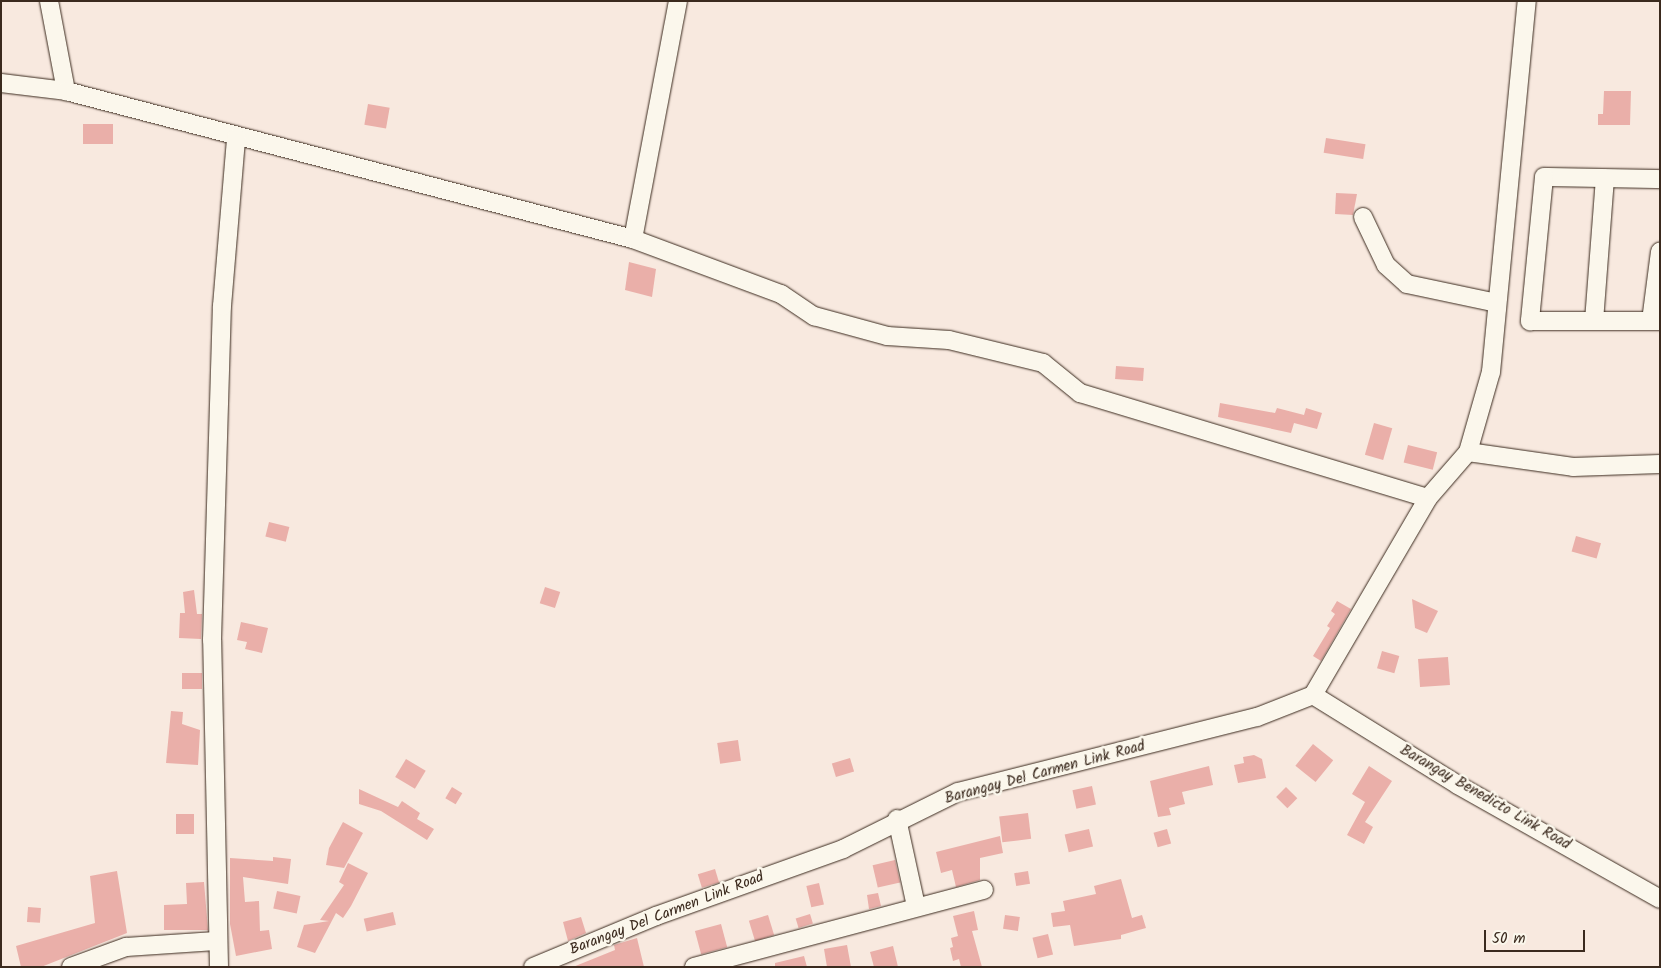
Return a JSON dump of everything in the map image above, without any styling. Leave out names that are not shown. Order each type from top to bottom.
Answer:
[{"type":"street","points":[[48,1],[66,91]]},
{"type":"street","points":[[633,239],[678,1]]},
{"type":"street","points":[[1313,695],[1428,498],[1468,452],[1491,372],[1527,1]]},
{"type":"street","points":[[1,83],[66,91],[236,138],[633,239],[781,294],[814,316],[887,336],[949,340],[1043,363],[1080,393],[1428,498]]},
{"type":"street","points":[[219,967],[216,941],[212,640],[222,306],[236,138]]},
{"type":"street","points":[[1660,179],[1544,177],[1530,321],[1655,322],[1660,252]]},
{"type":"street","points":[[1594,321],[1605,178]]},
{"type":"street","points":[[1363,216],[1386,265],[1407,284],[1497,303]]},
{"type":"street","points":[[1468,452],[1573,467],[1660,464]]},
{"type":"street","name":"Barangay Del Carmen Link Road","points":[[533,967],[656,916],[843,849],[897,819],[958,792],[1257,717],[1313,695]]},
{"type":"street","name":"Barangay Benedicto Link Road","points":[[1313,695],[1458,785],[1660,899]]},
{"type":"street","points":[[897,819],[916,906]]},
{"type":"street","points":[[694,967],[916,906],[984,890]]},
{"type":"street","points":[[72,967],[126,946],[216,941]]},
{"type":"building","points":[[1604,91],[1631,91],[1630,125],[1598,125],[1598,114],[1603,114]]},
{"type":"building","points":[[368,104],[390,108],[386,129],[364,125]]},
{"type":"building","points":[[83,124],[113,124],[113,144],[83,144]]},
{"type":"building","points":[[1326,138],[1366,144],[1363,159],[1324,153]]},
{"type":"building","points":[[1336,193],[1357,194],[1353,215],[1335,214]]},
{"type":"building","points":[[629,262],[656,269],[652,297],[625,290]]},
{"type":"building","points":[[1116,366],[1144,368],[1143,381],[1115,379]]},
{"type":"building","points":[[1220,403],[1275,413],[1277,408],[1304,415],[1306,408],[1322,413],[1317,429],[1294,423],[1291,433],[1218,417]]},
{"type":"building","points":[[1374,423],[1392,428],[1383,460],[1365,455]]},
{"type":"building","points":[[1408,445],[1437,452],[1433,470],[1404,462]]},
{"type":"building","points":[[269,522],[289,527],[286,542],[265,537]]},
{"type":"building","points":[[1576,536],[1601,543],[1597,559],[1572,551]]},
{"type":"building","points":[[545,587],[560,592],[555,608],[540,603]]},
{"type":"building","points":[[194,590],[197,614],[202,614],[201,639],[179,638],[180,613],[185,613],[183,592]]},
{"type":"building","points":[[1412,599],[1438,611],[1427,633],[1415,628]]},
{"type":"building","points":[[1337,601],[1351,609],[1321,661],[1313,656],[1330,628],[1327,626],[1335,614],[1331,611]]},
{"type":"building","points":[[241,622],[268,628],[262,653],[245,649],[247,642],[237,640]]},
{"type":"building","points":[[1382,651],[1399,656],[1394,673],[1377,668]]},
{"type":"building","points":[[1448,657],[1450,685],[1420,687],[1418,659]]},
{"type":"building","points":[[182,673],[202,673],[202,689],[182,689]]},
{"type":"building","points":[[171,711],[183,712],[182,724],[200,730],[198,765],[166,763]]},
{"type":"building","points":[[738,740],[741,761],[720,764],[717,743]]},
{"type":"building","points":[[1313,744],[1333,760],[1316,782],[1295,766]]},
{"type":"building","points":[[1254,755],[1262,759],[1266,778],[1238,783],[1234,765],[1244,763],[1243,757]]},
{"type":"building","points":[[850,758],[854,771],[836,777],[832,764]]},
{"type":"building","points":[[406,759],[426,771],[415,789],[395,777]]},
{"type":"building","points":[[1209,766],[1213,785],[1182,792],[1185,804],[1169,808],[1171,815],[1158,817],[1150,781]]},
{"type":"building","points":[[1369,766],[1392,781],[1365,822],[1373,827],[1364,844],[1347,835],[1365,802],[1352,794]]},
{"type":"building","points":[[1092,786],[1096,805],[1076,809],[1072,790]]},
{"type":"building","points":[[452,787],[462,793],[456,804],[445,798]]},
{"type":"building","points":[[1286,787],[1297,798],[1287,808],[1276,797]]},
{"type":"building","points":[[359,789],[398,807],[402,801],[420,813],[417,819],[434,829],[427,840],[381,811],[359,804]]},
{"type":"building","points":[[1028,813],[1031,839],[1002,842],[999,817]]},
{"type":"building","points":[[176,814],[194,814],[194,834],[176,834]]},
{"type":"building","points":[[343,822],[363,833],[344,868],[326,865],[329,848]]},
{"type":"building","points":[[1089,829],[1093,847],[1069,852],[1065,835]]},
{"type":"building","points":[[1167,829],[1171,843],[1158,847],[1154,833]]},
{"type":"building","points":[[1000,836],[1003,853],[980,858],[980,880],[956,887],[952,870],[941,873],[936,852]]},
{"type":"building","points":[[273,857],[291,859],[288,884],[243,877],[245,902],[259,901],[260,931],[269,930],[272,949],[236,956],[230,924],[230,858],[273,861]]},
{"type":"building","points":[[895,860],[900,882],[878,888],[873,865]]},
{"type":"building","points":[[348,863],[368,873],[351,906],[343,918],[336,913],[315,953],[297,947],[304,925],[329,921],[320,920],[344,885],[339,882]]},
{"type":"building","points":[[715,869],[719,882],[702,888],[698,874]]},
{"type":"building","points":[[117,871],[127,933],[41,967],[21,967],[16,946],[95,923],[90,876]]},
{"type":"building","points":[[1028,871],[1030,884],[1016,886],[1014,873]]},
{"type":"building","points":[[1121,879],[1132,918],[1142,915],[1146,928],[1121,935],[1121,939],[1074,946],[1070,925],[1053,927],[1051,913],[1065,911],[1063,901],[1096,894],[1094,886]]},
{"type":"building","points":[[204,882],[208,930],[164,930],[164,905],[187,904],[186,883]]},
{"type":"building","points":[[819,883],[824,904],[811,907],[806,886]]},
{"type":"building","points":[[277,891],[300,896],[297,914],[273,909]]},
{"type":"building","points":[[878,893],[881,906],[869,909],[867,895]]},
{"type":"building","points":[[28,907],[41,908],[40,923],[27,922]]},
{"type":"building","points":[[974,911],[978,930],[972,931],[982,967],[961,967],[959,959],[953,961],[950,948],[953,947],[951,938],[958,936],[953,916]]},
{"type":"building","points":[[393,912],[396,925],[367,931],[364,919]]},
{"type":"building","points":[[810,914],[813,924],[799,928],[796,918]]},
{"type":"building","points":[[768,915],[774,935],[755,941],[749,921]]},
{"type":"building","points":[[1005,915],[1020,917],[1018,931],[1003,929]]},
{"type":"building","points":[[581,917],[586,933],[568,941],[563,922]]},
{"type":"building","points":[[721,924],[727,947],[701,954],[695,931]]},
{"type":"building","points":[[1048,934],[1053,954],[1038,958],[1032,938]]},
{"type":"building","points":[[637,938],[644,967],[573,967],[615,950],[614,945]]},
{"type":"building","points":[[847,945],[851,967],[827,967],[824,949]]},
{"type":"building","points":[[893,946],[898,967],[874,967],[870,952]]},
{"type":"building","points":[[804,956],[807,967],[775,967],[775,963]]}]
